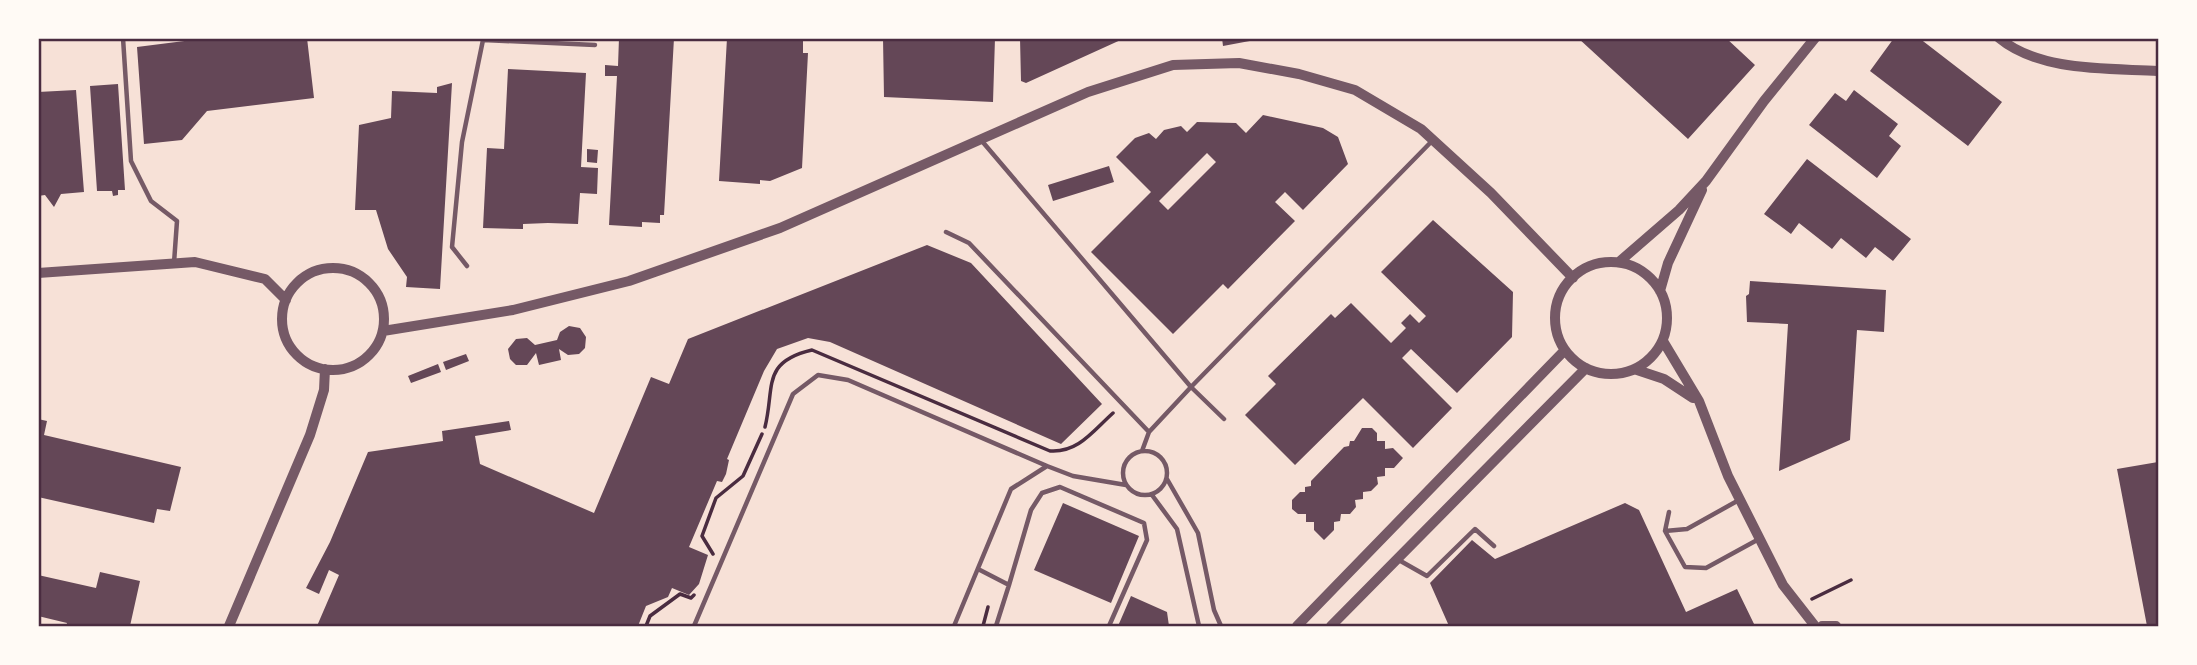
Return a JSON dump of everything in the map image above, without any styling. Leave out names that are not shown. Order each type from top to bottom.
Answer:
[{"type":"street","points":[[1619,262],[1679,210],[1706,181],[1764,101],[1815,38]]},
{"type":"street","points":[[1999,38],[2009,46],[2038,58],[2087,67],[2158,71]]},
{"type":"street","points":[[383,331],[513,310],[629,281],[780,228],[1088,92],[1173,65],[1240,62],[1299,74],[1355,90],[1421,129],[1492,193],[1573,278]]},
{"type":"street","points":[[1660,291],[1668,263],[1706,181]]},
{"type":"street","points":[[38,273],[195,262],[265,279],[286,300]]},
{"type":"street","points":[[1619,262],[1635,267],[1650,277],[1660,291],[1666,307],[1667,324],[1663,341],[1646,362],[1616,374],[1586,368],[1565,350],[1556,328],[1555,314],[1558,301],[1573,278],[1586,268],[1619,262]]},
{"type":"street","points":[[341,268],[357,274],[375,291],[384,314],[383,331],[368,357],[355,365],[325,369],[298,356],[289,344],[284,330],[286,300],[295,285],[308,275],[324,269],[341,268]]},
{"type":"street","points":[[1663,341],[1699,401],[1740,500],[1783,585],[1815,626]]},
{"type":"street","points":[[1297,626],[1565,350]]},
{"type":"street","points":[[1331,626],[1586,368]]},
{"type":"street","points":[[229,626],[310,435],[324,390],[325,369]]},
{"type":"street","points":[[1634,369],[1664,379],[1699,401]]},
{"type":"street","points":[[1822,626],[1836,626]]},
{"type":"lane","points":[[123,38],[131,161],[151,201],[177,221],[174,264]]},
{"type":"lane","points":[[467,266],[452,247],[462,142],[483,40],[595,45]]},
{"type":"lane","points":[[981,139],[1191,387],[1224,419]]},
{"type":"lane","points":[[1126,485],[1125,464],[1142,451],[1149,432],[1433,140]]},
{"type":"lane","points":[[946,232],[969,243],[1149,432]]},
{"type":"lane","points":[[694,626],[793,394],[818,375],[848,380],[1073,476],[1126,485],[1137,494],[1152,495],[1167,479]]},
{"type":"lane","points":[[1142,451],[1162,458],[1166,465],[1167,479],[1198,533],[1221,626]]},
{"type":"lane","points":[[954,626],[1011,489],[1047,466]]},
{"type":"lane","points":[[996,626],[1031,509],[1042,493],[1060,487],[1144,523],[1147,540],[1109,626]]},
{"type":"lane","points":[[1152,495],[1178,528],[1199,626]]},
{"type":"lane","points":[[1664,531],[1687,529],[1740,500]]},
{"type":"lane","points":[[1670,512],[1664,531],[1685,567],[1706,568],[1760,539]]},
{"type":"lane","points":[[1396,559],[1427,576],[1475,528],[1494,546]]},
{"type":"lane","points":[[978,569],[1009,585]]},
{"type":"path","points":[[709,564],[713,555],[702,536],[716,498],[743,477],[766,424],[769,388],[775,369],[792,355],[812,349],[1050,451],[1064,452],[1078,446],[1113,413]]},
{"type":"path","points":[[1815,597],[1851,580]]},
{"type":"path","points":[[646,626],[650,616],[680,594],[691,598],[698,590]]},
{"type":"path","points":[[982,626],[988,607]]},
{"type":"building","points":[[208,38],[307,38],[314,98],[207,111],[182,140],[144,144],[137,47]]},
{"type":"building","points":[[619,38],[674,38],[664,215],[660,215],[660,223],[642,222],[642,227],[609,225],[617,76],[605,76],[605,65],[618,66]]},
{"type":"building","points":[[727,38],[803,38],[803,53],[808,53],[802,168],[770,181],[760,180],[760,184],[719,181]]},
{"type":"building","points":[[883,38],[995,38],[993,102],[884,97]]},
{"type":"building","points":[[1020,38],[1125,38],[1026,83],[1021,81]]},
{"type":"building","points":[[1222,38],[1255,38],[1255,40],[1223,46]]},
{"type":"building","points":[[1578,38],[1726,38],[1755,65],[1688,139]]},
{"type":"building","points":[[1894,38],[1919,38],[2002,102],[1968,146],[1870,71]]},
{"type":"building","points":[[508,69],[586,73],[581,167],[598,168],[597,194],[580,193],[578,224],[523,224],[523,229],[483,228],[487,148],[504,149]]},
{"type":"building","points":[[452,83],[440,289],[406,287],[407,277],[388,249],[376,210],[355,210],[359,125],[391,118],[392,91],[437,93],[437,87]]},
{"type":"building","points":[[118,84],[125,190],[118,190],[118,195],[113,196],[112,191],[97,191],[90,86]]},
{"type":"building","points":[[76,90],[84,192],[61,194],[54,207],[45,195],[38,196],[38,92]]},
{"type":"building","points":[[1854,90],[1898,124],[1889,136],[1901,146],[1877,178],[1809,125],[1835,93],[1846,101]]},
{"type":"building","points":[[1263,115],[1323,128],[1338,137],[1348,164],[1303,210],[1285,192],[1275,202],[1295,221],[1228,289],[1223,284],[1173,334],[1091,252],[1151,192],[1116,157],[1135,138],[1149,133],[1156,139],[1164,130],[1181,126],[1187,132],[1197,122],[1236,123],[1246,133]],"holes":[[[1207,153],[1216,162],[1168,210],[1159,201]]]},
{"type":"building","points":[[587,149],[598,150],[597,163],[587,162]]},
{"type":"building","points":[[1807,159],[1911,239],[1893,261],[1875,247],[1866,258],[1841,238],[1832,249],[1799,223],[1791,234],[1764,214]]},
{"type":"building","points":[[1109,166],[1114,182],[1053,201],[1048,185]]},
{"type":"building","points":[[1433,220],[1513,292],[1512,337],[1457,393],[1411,349],[1402,358],[1452,408],[1413,448],[1363,398],[1295,465],[1245,415],[1276,384],[1268,376],[1331,314],[1335,318],[1351,303],[1391,343],[1406,328],[1401,323],[1410,314],[1419,323],[1426,316],[1381,272]]},
{"type":"building","points":[[927,245],[971,263],[1102,404],[1061,444],[830,342],[808,338],[777,349],[764,371],[727,459],[726,474],[722,482],[717,481],[689,547],[708,555],[699,584],[689,595],[672,588],[668,597],[646,606],[638,626],[317,626],[339,575],[329,570],[319,594],[306,588],[330,542],[368,452],[443,441],[442,431],[509,421],[511,430],[475,436],[480,464],[594,513],[651,377],[669,384],[688,339]]},
{"type":"building","points":[[1750,281],[1886,290],[1884,332],[1857,330],[1850,440],[1779,471],[1788,324],[1747,322],[1746,296],[1749,294]]},
{"type":"building","points":[[569,326],[580,328],[586,337],[585,348],[579,354],[568,355],[559,349],[561,360],[539,365],[536,353],[527,365],[516,365],[510,359],[508,349],[516,339],[527,338],[535,345],[557,340],[560,332]]},
{"type":"building","points":[[466,354],[469,361],[446,370],[443,362]]},
{"type":"building","points":[[438,364],[441,372],[411,383],[408,376]]},
{"type":"building","points":[[38,419],[47,421],[44,435],[181,467],[170,511],[157,509],[154,523],[38,497]]},
{"type":"building","points":[[1362,428],[1372,428],[1377,433],[1377,441],[1385,441],[1385,449],[1393,448],[1403,458],[1394,468],[1385,468],[1385,476],[1377,477],[1378,484],[1371,491],[1363,492],[1363,499],[1355,500],[1356,507],[1350,514],[1341,514],[1340,521],[1334,522],[1334,530],[1324,540],[1314,530],[1314,522],[1306,522],[1306,514],[1298,514],[1292,509],[1292,500],[1300,492],[1305,492],[1305,487],[1311,486],[1311,481],[1344,447],[1349,446],[1350,441],[1354,441]]},
{"type":"building","points":[[2158,462],[2158,626],[2147,626],[2117,469]]},
{"type":"building","points":[[1063,503],[1139,536],[1111,603],[1034,570]]},
{"type":"building","points":[[1625,503],[1639,510],[1686,612],[1737,589],[1755,626],[1449,626],[1430,583],[1472,540],[1495,559]]},
{"type":"building","points":[[100,572],[140,581],[130,626],[66,626],[67,623],[38,616],[38,575],[96,588]]},
{"type":"building","points":[[1131,596],[1167,612],[1169,626],[1118,626]]}]
